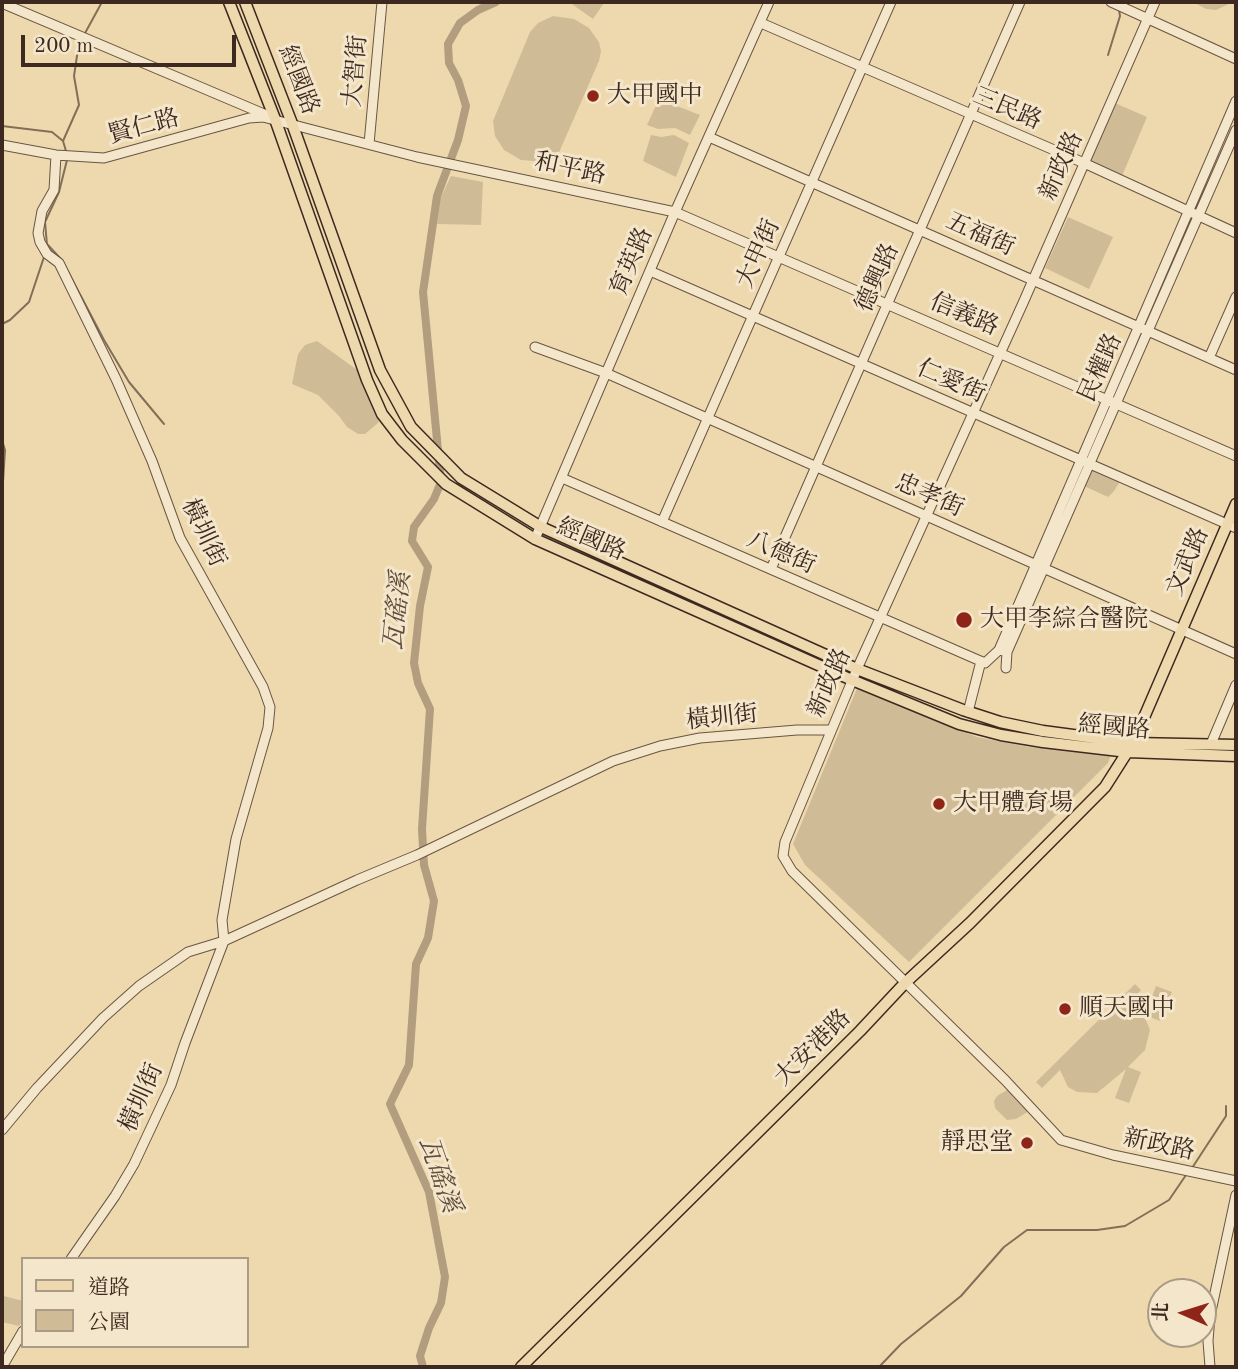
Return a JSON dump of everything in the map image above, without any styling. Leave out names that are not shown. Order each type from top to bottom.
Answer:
[{"type":"main road","name":"經國路","points":[[229,2],[275,119],[382,414],[402,440],[446,484],[535,539],[852,680],[959,724],[1043,742],[1236,756]]},
{"type":"main road","name":"經國路","points":[[246,2],[380,370],[411,427],[466,481],[541,527],[857,669],[968,712],[1000,722],[1131,748],[1211,744],[1236,746]]},
{"type":"main road","name":"文武路","points":[[1131,748],[1182,630],[1232,526],[1236,504]]},
{"type":"main road","name":"大安港路","points":[[521,1367],[1105,787],[1131,748]]},
{"type":"street","name":"大智街","points":[[369,144],[382,2]]},
{"type":"street","name":"育英路","points":[[535,539],[675,212],[769,2]]},
{"type":"street","name":"大甲街","points":[[662,522],[891,2]]},
{"type":"street","name":"德興路","points":[[771,569],[1020,2]]},
{"type":"street","points":[[1111,2],[1236,59]]},
{"type":"street","name":"新政路","points":[[1155,2],[830,730],[785,842],[783,856],[793,871],[1005,1080],[1062,1140],[1114,1155],[1236,1181]]},
{"type":"street","points":[[2,4],[275,119]]},
{"type":"street","name":"三民路","points":[[761,23],[1084,163],[1236,233]]},
{"type":"street","name":"民權路","points":[[1194,214],[1236,101]]},
{"type":"street","name":"賢仁路","points":[[2,145],[56,155],[114,157],[249,118],[275,119],[293,126]]},
{"type":"street","points":[[293,126],[369,144]]},
{"type":"street","name":"民權路","points":[[1003,651],[1194,214],[1236,130]]},
{"type":"street","name":"五福街","points":[[709,137],[1236,370]]},
{"type":"street","points":[[1219,141],[1229,145]]},
{"type":"street","name":"和平路","points":[[369,144],[675,212]]},
{"type":"street","name":"橫圳街","points":[[56,155],[54,190],[42,211],[38,233],[44,250],[59,263],[116,379],[152,461],[180,538],[263,687],[270,707],[268,728],[236,839],[222,920],[224,941],[171,1085],[134,1164],[116,1196],[72,1257]]},
{"type":"street","name":"信義路","points":[[675,212],[1236,456]]},
{"type":"street","name":"仁愛街","points":[[650,271],[1232,526]]},
{"type":"street","points":[[1209,358],[1236,297]]},
{"type":"street","name":"忠孝街","points":[[535,347],[606,373],[1236,654]]},
{"type":"street","name":"八德街","points":[[562,478],[983,662]]},
{"type":"street","points":[[968,712],[983,662],[1003,651],[1006,668]]},
{"type":"street","points":[[1211,744],[1236,685]]},
{"type":"street","name":"橫圳街","points":[[224,941],[417,855],[613,761],[660,746],[700,738],[830,730]]},
{"type":"street","points":[[2,1130],[37,1087],[103,1018],[139,986],[188,951],[224,941]]},
{"type":"street","points":[[1210,1367],[1210,1316],[1236,1195]]},
{"type":"street","points":[[2,1367],[21,1334]]},
{"type":"green space","points":[[569,2],[604,2],[604,3],[593,19]]},
{"type":"green space","points":[[1193,2],[1233,2],[1216,10],[1206,9]]},
{"type":"green space","points":[[553,16],[574,19],[589,28],[599,42],[601,51],[550,173],[540,169],[544,159],[521,160],[504,150],[495,136],[493,121],[530,32],[538,23]]},
{"type":"green space","points":[[659,99],[700,115],[690,135],[675,128],[658,129],[647,125]]},
{"type":"green space","points":[[1115,103],[1147,117],[1122,176],[1090,162]]},
{"type":"green space","points":[[651,135],[674,135],[689,143],[676,177],[643,161]]},
{"type":"green space","points":[[451,176],[483,182],[481,225],[437,224],[440,199]]},
{"type":"green space","points":[[1068,217],[1113,237],[1089,289],[1045,268]]},
{"type":"green space","points":[[317,341],[360,372],[381,416],[378,423],[365,434],[358,434],[347,427],[318,395],[292,384],[298,354],[305,345]]},
{"type":"green space","points":[[1093,467],[1121,480],[1108,497],[1084,486]]},
{"type":"green space","name":"大甲體育場","points":[[861,685],[977,737],[1029,747],[1111,754],[1108,763],[909,962],[805,865],[793,844],[858,686]]},
{"type":"green space","points":[[1135,984],[1141,990],[1127,1005],[1143,1013],[1150,1030],[1145,1050],[1128,1067],[1141,1072],[1129,1103],[1115,1098],[1126,1069],[1097,1093],[1077,1092],[1068,1087],[1060,1070],[1042,1088],[1036,1082]]},
{"type":"green space","points":[[1156,986],[1172,992],[1160,1021],[1145,1015]]},
{"type":"green space","points":[[1009,1089],[1029,1111],[1016,1119],[1007,1120],[995,1108],[994,1101]]},
{"type":"green space","points":[[4,1296],[21,1300],[19,1326],[2,1322]]},
{"type":"waterway","points":[[84,35],[102,2]]},
{"type":"waterway","name":"瓦磘溪","points":[[423,1367],[420,1356],[441,1303],[445,1277],[429,1192],[390,1104],[409,1065],[416,964],[428,938],[434,901],[424,865],[422,829],[430,709],[418,683],[414,663],[420,606],[428,567],[412,541],[414,527],[434,499],[441,482],[423,292],[437,196],[458,140],[466,106],[458,80],[449,63],[448,44],[460,23],[478,10],[496,2]]},
{"type":"waterway","points":[[1108,55],[1120,16],[1119,10]]},
{"type":"waterway","points":[[66,151],[63,141],[79,105],[74,76],[82,40]]},
{"type":"waterway","points":[[2,126],[52,132],[63,141]]},
{"type":"waterway","points":[[47,245],[45,222],[59,192],[67,160]]},
{"type":"waterway","points":[[47,244],[60,258]]},
{"type":"waterway","points":[[2,324],[29,302],[44,257]]},
{"type":"waterway","points":[[63,262],[129,382],[164,424]]},
{"type":"waterway","points":[[2,440],[5,450],[2,498]]},
{"type":"waterway","points":[[1192,1168],[1226,1116],[1226,1106]]},
{"type":"waterway","points":[[879,1367],[901,1344],[961,1296],[1004,1247],[1027,1230],[1097,1230],[1125,1226],[1169,1200],[1186,1175]]},
{"type":"place","name":"大甲國中","points":[[593,96]]},
{"type":"place","name":"大甲李綜合醫院","points":[[964,620]]},
{"type":"place","name":"大甲體育場","points":[[939,804]]},
{"type":"place","name":"順天國中","points":[[1065,1009]]},
{"type":"place","name":"靜思堂","points":[[1027,1143]]}]
